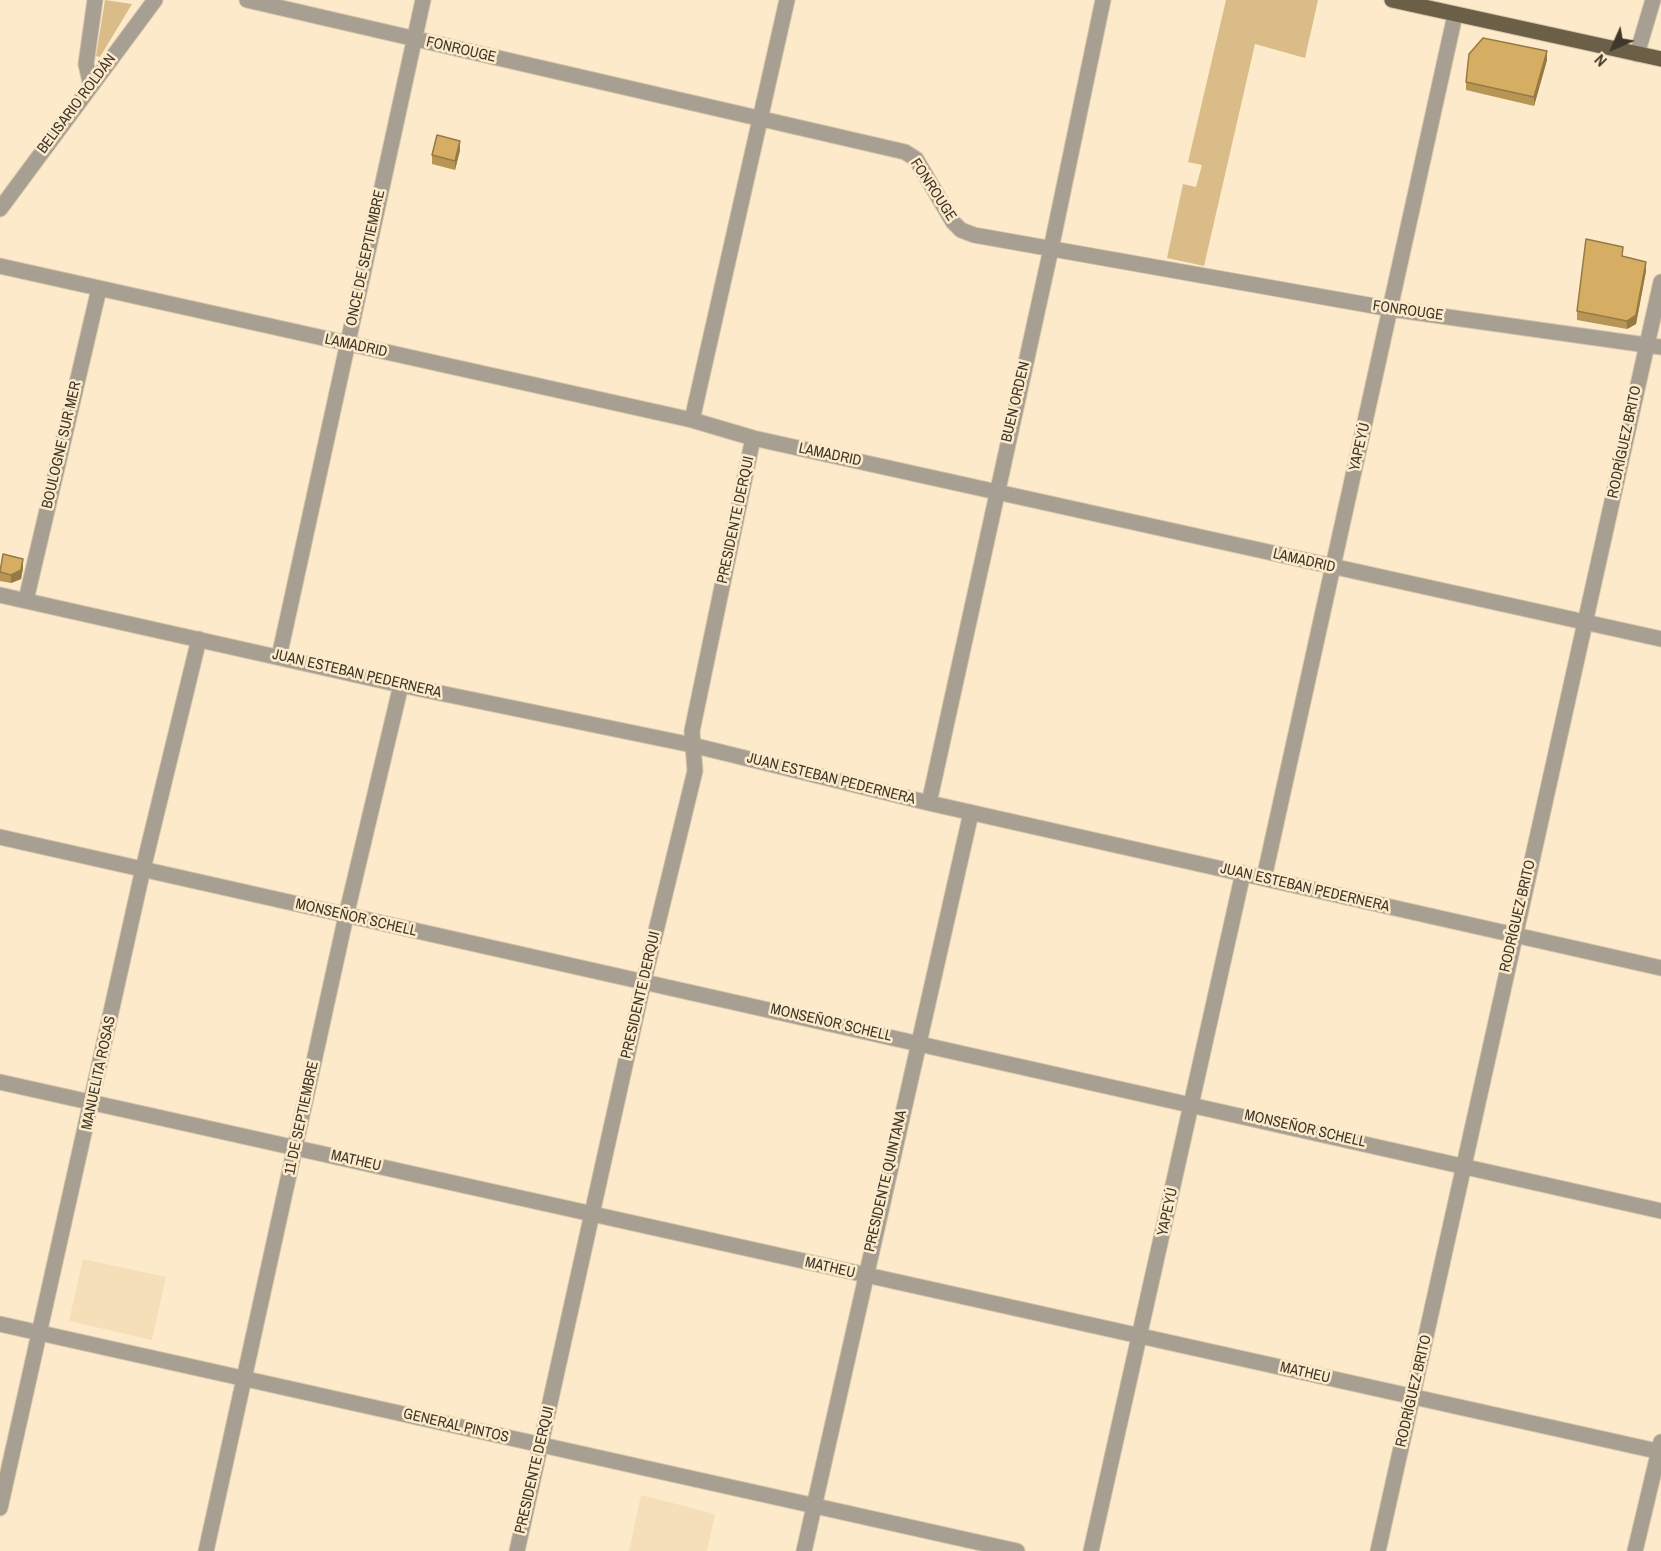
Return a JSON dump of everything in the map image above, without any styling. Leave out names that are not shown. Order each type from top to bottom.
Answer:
[{"type":"main road","points":[[1392,0],[1661,59]]},
{"type":"street","points":[[91,86],[86,64],[95,0]]},
{"type":"street","name":"BELISARIO ROLDÁN","points":[[0,209],[155,0]]},
{"type":"street","name":"FONROUGE","points":[[247,0],[905,152],[916,159],[953,222],[961,230],[974,235],[1391,309],[1654,345]]},
{"type":"street","name":"ONCE DE SEPTIEMBRE","points":[[279,657],[423,0]]},
{"type":"street","points":[[692,420],[787,0]]},
{"type":"street","name":"BUEN ORDEN","points":[[929,804],[996,490],[1051,249],[1103,0]]},
{"type":"street","points":[[1637,54],[1653,0]]},
{"type":"street","name":"YAPEYÚ","points":[[1264,878],[1455,15]]},
{"type":"street","name":"LAMADRID","points":[[0,266],[692,420],[753,438],[1661,639]]},
{"type":"street","name":"RODRÍGUEZ BRITO","points":[[1378,1551],[1514,935],[1586,621],[1654,345],[1661,282]]},
{"type":"street","name":"BOULOGNE SUR MER","points":[[26,600],[99,289]]},
{"type":"street","name":"PRESIDENTE DERQUI","points":[[517,1551],[644,980],[695,771],[692,731],[753,438]]},
{"type":"street","name":"JUAN ESTEBAN PEDERNERA","points":[[0,595],[401,685],[692,745],[929,804],[1661,968]]},
{"type":"street","name":"MANUELITA ROSAS","points":[[0,1508],[93,1103],[143,869],[199,639]]},
{"type":"street","name":"11 DE SEPTIEMBRE","points":[[206,1551],[346,916],[401,685]]},
{"type":"street","name":"PRESIDENTE QUINTANA","points":[[804,1551],[864,1276],[971,813]]},
{"type":"street","name":"MONSEÑOR SCHELL","points":[[0,837],[1661,1210]]},
{"type":"street","name":"YAPEYÚ","points":[[1091,1551],[1243,873]]},
{"type":"street","name":"MATHEU","points":[[0,1082],[864,1276],[1660,1449]]},
{"type":"street","name":"GENERAL PINTOS","points":[[0,1324],[1017,1551]]},
{"type":"street","points":[[1635,1551],[1660,1449]]},
{"type":"shaded area","points":[[105,0],[132,4],[100,57],[96,56]]},
{"type":"shaded area","points":[[1226,0],[1318,0],[1305,58],[1255,44],[1204,266],[1167,258],[1183,184],[1196,187],[1202,165],[1188,162]]},
{"type":"shaded area","points":[[83,1259],[166,1277],[152,1340],[69,1321]]},
{"type":"shaded area","points":[[641,1495],[715,1514],[707,1551],[629,1551]]},
{"type":"building","points":[[1483,38],[1547,51],[1534,97],[1466,82],[1469,54]]},
{"type":"building","points":[[437,135],[460,141],[455,161],[432,155]]},
{"type":"building","points":[[1586,239],[1623,247],[1622,256],[1646,262],[1636,315],[1627,321],[1577,311]]},
{"type":"building","points":[[3,554],[23,559],[21,570],[11,575],[0,572]]}]
